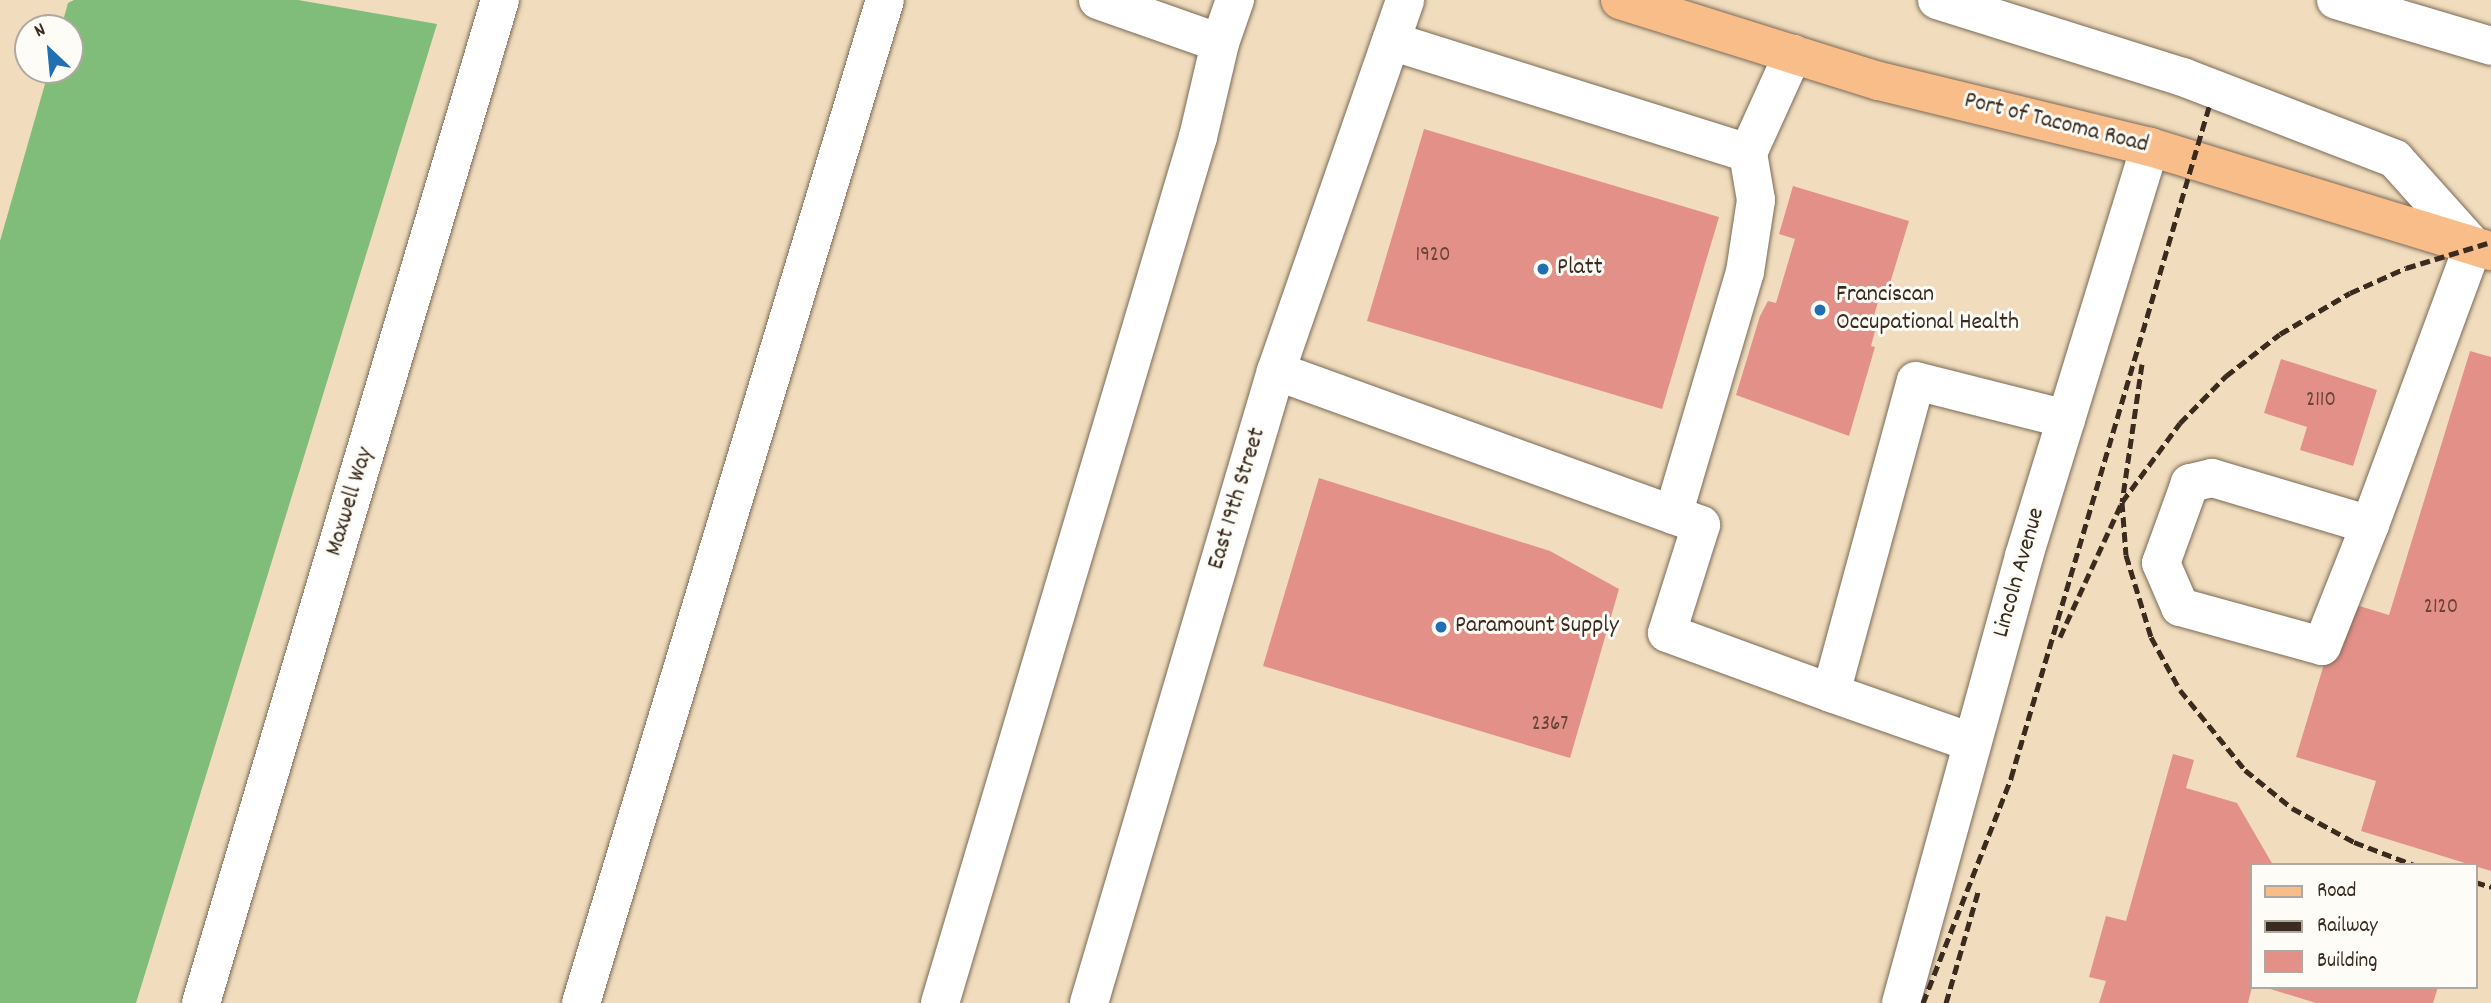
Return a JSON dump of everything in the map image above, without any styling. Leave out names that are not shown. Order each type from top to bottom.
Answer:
[{"type":"main road","name":"Port of Tacoma Road","points":[[1620,0],[1879,80],[2150,147],[2482,249]]},
{"type":"street","name":"Maxwell Way","points":[[201,1003],[500,0]]},
{"type":"street","points":[[582,1003],[885,0]]},
{"type":"street","points":[[1098,0],[1220,43]]},
{"type":"street","points":[[940,1003],[1198,137],[1220,43],[1236,0]]},
{"type":"street","name":"East 19th Street","points":[[1089,1003],[1276,371],[1405,0]]},
{"type":"street","points":[[1937,0],[2183,77],[2395,159],[2482,249],[2322,646],[2180,607],[2161,563],[2190,484],[2212,478],[2370,525]]},
{"type":"street","points":[[2336,0],[2491,46]]},
{"type":"street","points":[[1391,41],[1748,153]]},
{"type":"street","points":[[1673,515],[1745,272],[1756,200],[1748,153],[1793,54]]},
{"type":"street","name":"Lincoln Avenue","points":[[1901,1003],[1971,742],[2150,147]]},
{"type":"street","points":[[1276,371],[1701,525],[1667,634],[1971,742]]},
{"type":"street","points":[[1831,693],[1916,381],[2066,419]]},
{"type":"green space","points":[[74,0],[298,0],[437,24],[136,1003],[0,1003],[0,241],[45,84],[84,84],[84,14],[65,14],[68,3]]},
{"type":"building","name":"Platt","points":[[1424,129],[1719,217],[1662,409],[1367,321]]},
{"type":"building","name":"Franciscan Occupational Health","points":[[1793,186],[1909,221],[1887,293],[1881,292],[1870,329],[1875,331],[1871,346],[1875,347],[1849,436],[1736,395],[1760,316],[1768,301],[1776,303],[1795,239],[1779,234]]},
{"type":"building","points":[[2470,351],[2491,357],[2491,871],[2477,867],[2477,863],[2465,863],[2361,831],[2376,781],[2296,757],[2343,601],[2389,615]]},
{"type":"building","points":[[2281,359],[2377,390],[2353,466],[2300,450],[2307,427],[2264,413]]},
{"type":"building","name":"Paramount Supply","points":[[1319,478],[1550,551],[1619,589],[1570,758],[1263,666]]},
{"type":"building","points":[[2173,754],[2194,760],[2186,788],[2237,803],[2272,863],[2250,863],[2252,989],[2248,1003],[2099,1003],[2106,981],[2089,977],[2106,916],[2126,921]]},
{"type":"building","points":[[2270,989],[2437,989],[2433,1003],[2316,1003]]},
{"type":"railway","points":[[1923,1003],[2011,778],[2209,107]]},
{"type":"railway","points":[[2060,637],[2122,502],[2180,423],[2226,376],[2280,334],[2350,293],[2406,268],[2491,242]]},
{"type":"railway","points":[[2142,364],[2122,502],[2126,555],[2151,637],[2180,690],[2245,770],[2292,808],[2354,842],[2409,863]]},
{"type":"railway","points":[[2477,883],[2491,887]]},
{"type":"railway","points":[[1946,1003],[1978,892]]},
{"type":"place","name":"Platt","points":[[1543,269]]},
{"type":"place","name":"Franciscan Occupational Health","points":[[1820,310]]},
{"type":"place","name":"Paramount Supply","points":[[1441,627]]}]
